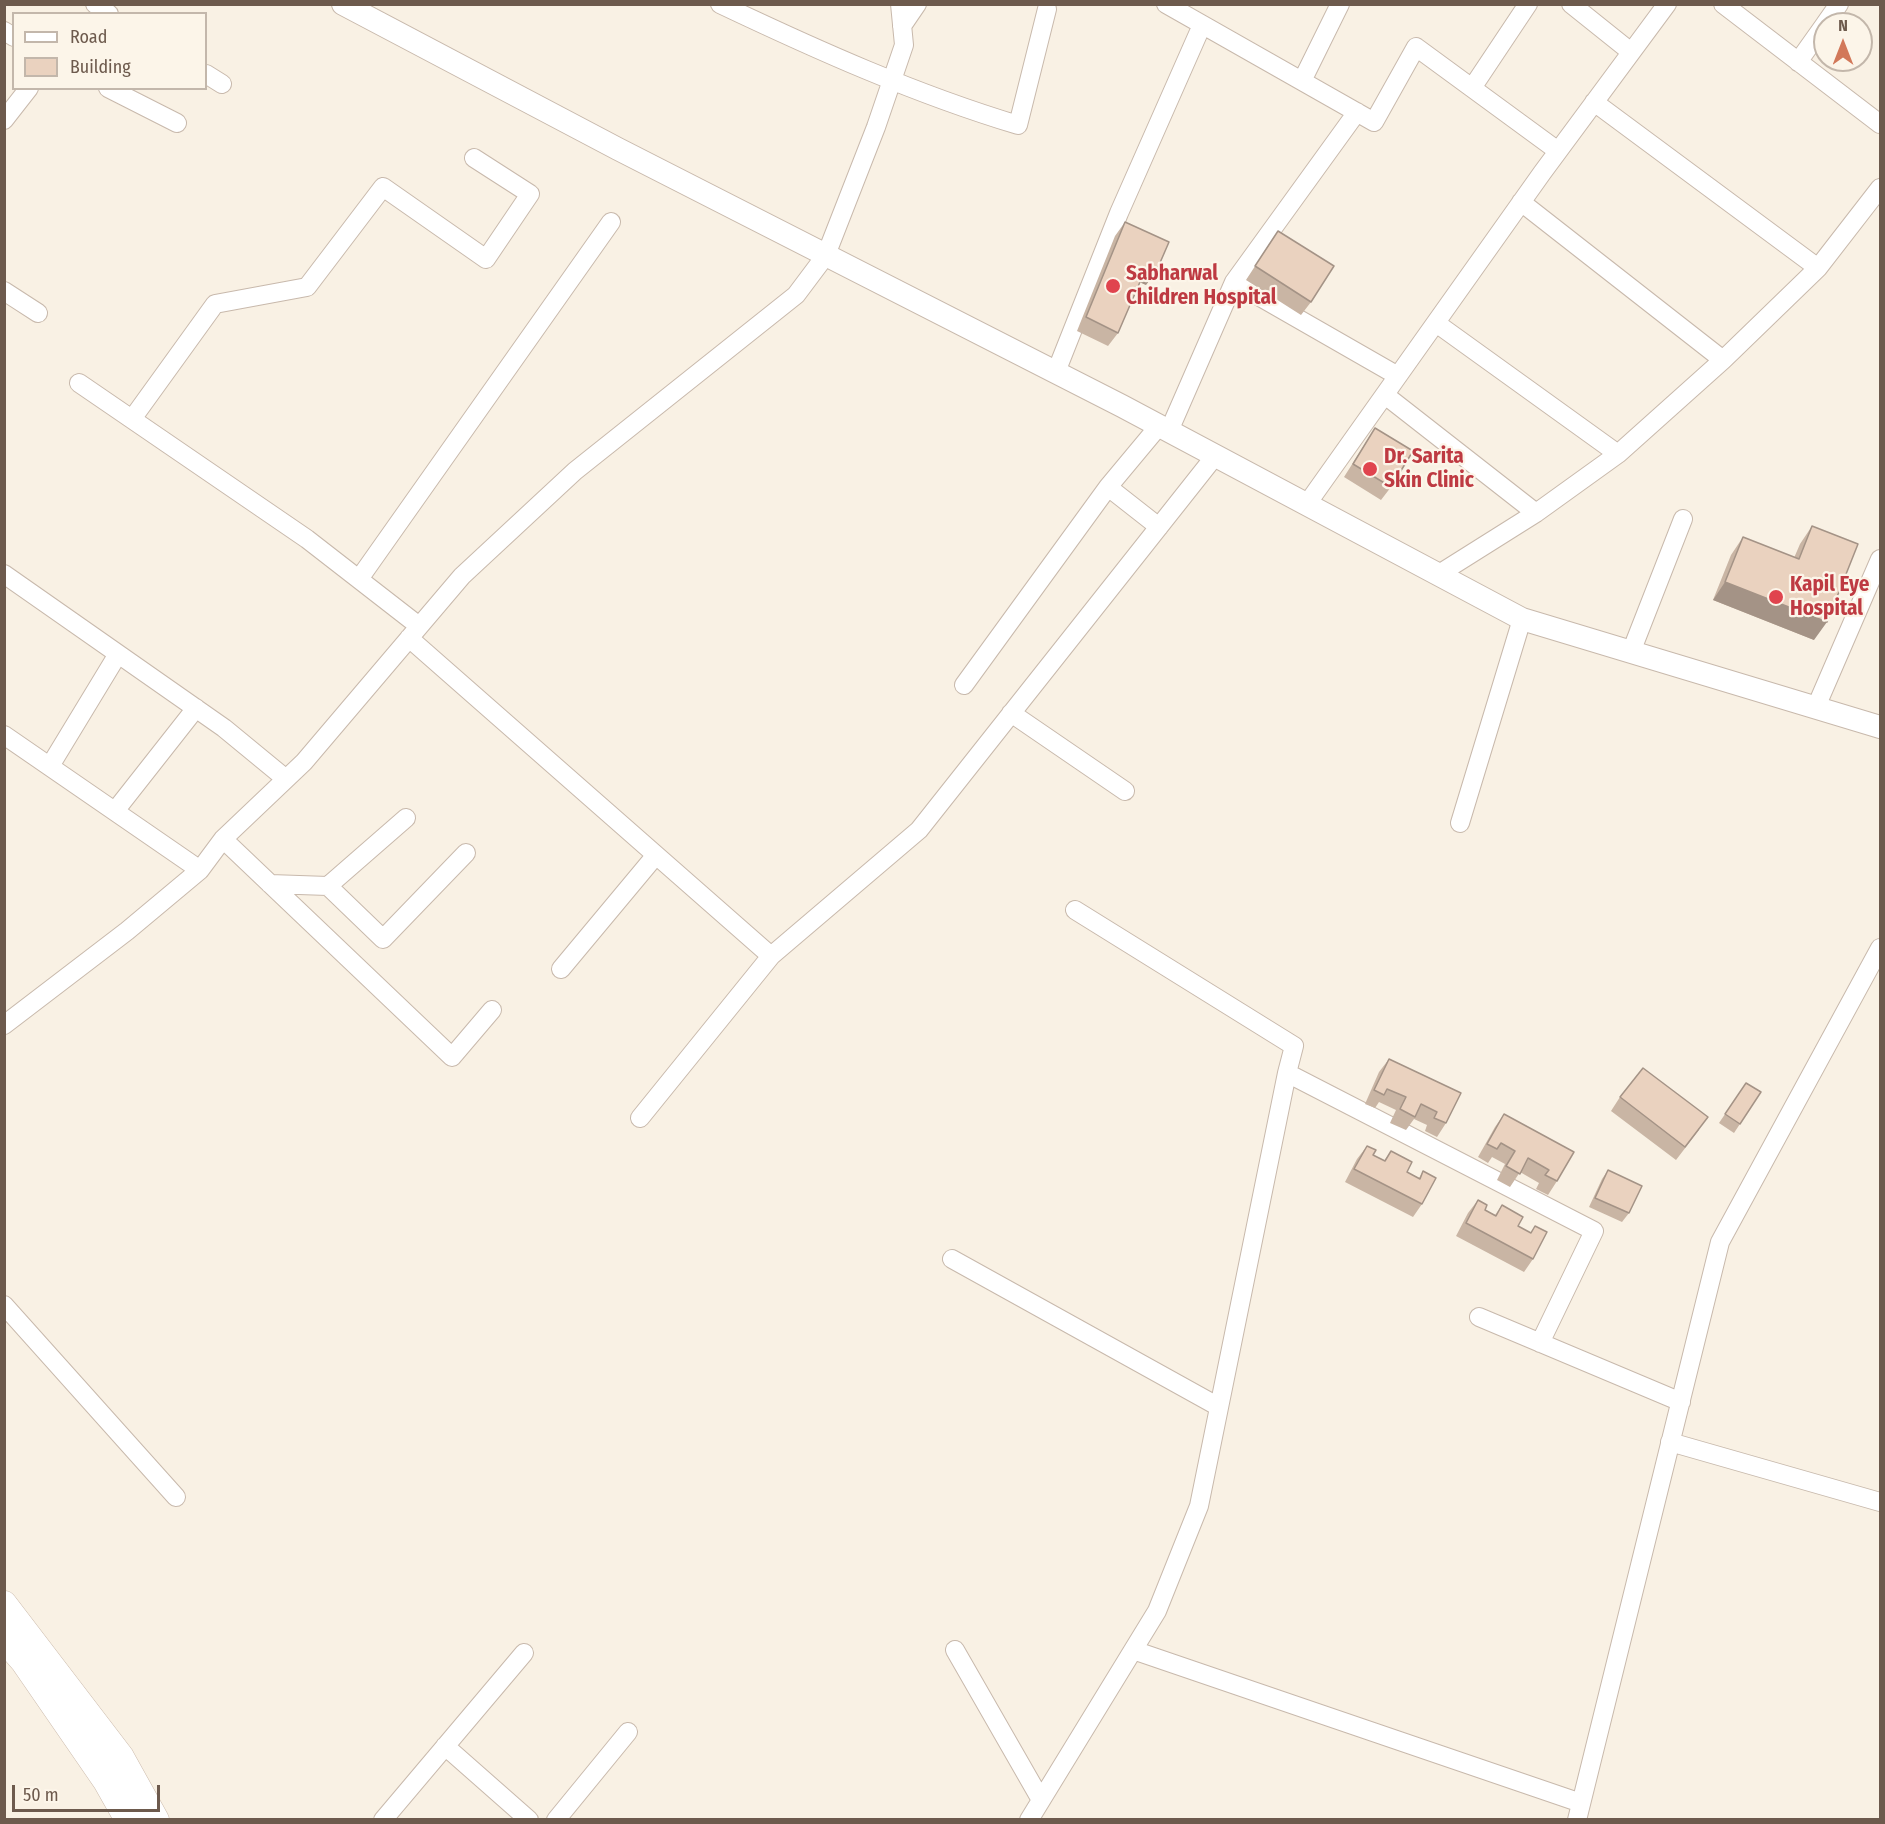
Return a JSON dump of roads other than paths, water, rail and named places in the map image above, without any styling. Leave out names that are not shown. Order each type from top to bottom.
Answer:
[{"type":"main road","points":[[4,1604],[121,1757],[156,1820]]},
{"type":"main road","points":[[4,1639],[24,1662],[106,1781],[128,1820]]},
{"type":"street","points":[[344,4],[618,149],[1056,372],[1522,619],[1881,727]]},
{"type":"street","points":[[720,4],[892,82],[1018,125],[1047,9]]},
{"type":"street","points":[[4,1025],[127,931],[200,870],[223,839],[304,762],[462,576],[575,471],[795,295],[826,255],[876,127],[904,45],[900,4]]},
{"type":"street","points":[[902,26],[917,4]]},
{"type":"street","points":[[1166,4],[1374,122],[1416,47],[1558,151]]},
{"type":"street","points":[[1302,81],[1340,4]]},
{"type":"street","points":[[1472,88],[1528,4]]},
{"type":"street","points":[[1571,4],[1631,52]]},
{"type":"street","points":[[1307,504],[1521,202],[1667,4]]},
{"type":"street","points":[[1723,4],[1881,124]]},
{"type":"street","points":[[1056,372],[1119,213],[1202,25]]},
{"type":"street","points":[[1798,62],[1813,41]]},
{"type":"street","points":[[207,75],[222,84]]},
{"type":"street","points":[[4,120],[27,90]]},
{"type":"street","points":[[112,90],[177,123]]},
{"type":"street","points":[[1594,102],[1818,268]]},
{"type":"street","points":[[964,685],[1108,487],[1163,429],[1234,282],[1357,112]]},
{"type":"street","points":[[132,419],[215,304],[308,287],[383,187],[486,259],[530,194],[474,158]]},
{"type":"street","points":[[1439,574],[1536,513],[1618,454],[1723,360],[1818,268],[1878,196]]},
{"type":"street","points":[[1521,202],[1723,360]]},
{"type":"street","points":[[359,579],[611,222]]},
{"type":"street","points":[[1234,282],[1398,376]]},
{"type":"street","points":[[4,291],[38,313]]},
{"type":"street","points":[[1436,323],[1618,454]]},
{"type":"street","points":[[79,382],[307,539],[359,579],[656,855],[771,956]]},
{"type":"street","points":[[1384,395],[1536,513]]},
{"type":"street","points":[[640,1118],[771,956],[919,830],[1215,456]]},
{"type":"street","points":[[1108,487],[1159,527]]},
{"type":"street","points":[[1631,652],[1683,519]]},
{"type":"street","points":[[1816,707],[1881,559]]},
{"type":"street","points":[[8,584],[118,654],[196,708],[286,779]]},
{"type":"street","points":[[1460,823],[1522,619]]},
{"type":"street","points":[[50,766],[118,654]]},
{"type":"street","points":[[115,811],[196,708]]},
{"type":"street","points":[[1011,713],[1125,791]]},
{"type":"street","points":[[4,735],[200,870]]},
{"type":"street","points":[[328,886],[406,818]]},
{"type":"street","points":[[223,839],[452,1057],[492,1010]]},
{"type":"street","points":[[270,884],[328,886],[383,939],[466,853]]},
{"type":"street","points":[[561,969],[656,855]]},
{"type":"street","points":[[1029,1820],[1157,1611],[1199,1506],[1294,1046],[1075,910]]},
{"type":"street","points":[[1133,1650],[1579,1811],[1720,1242],[1881,948]]},
{"type":"street","points":[[1287,1073],[1594,1232],[1540,1343]]},
{"type":"street","points":[[952,1259],[1219,1407]]},
{"type":"street","points":[[4,1305],[176,1497]]},
{"type":"street","points":[[1479,1317],[1681,1402]]},
{"type":"street","points":[[1670,1442],[1881,1502]]},
{"type":"street","points":[[955,1650],[1041,1800]]},
{"type":"street","points":[[383,1820],[524,1653]]},
{"type":"street","points":[[556,1820],[628,1732]]},
{"type":"street","points":[[445,1746],[529,1820]]},
{"type":"place","name":"Sabharwal Children Hospital","points":[[1113,286]]},
{"type":"place","name":"Dr. Sarita Skin Clinic","points":[[1370,469]]},
{"type":"place","name":"Kapil Eye Hospital","points":[[1776,597]]}]
